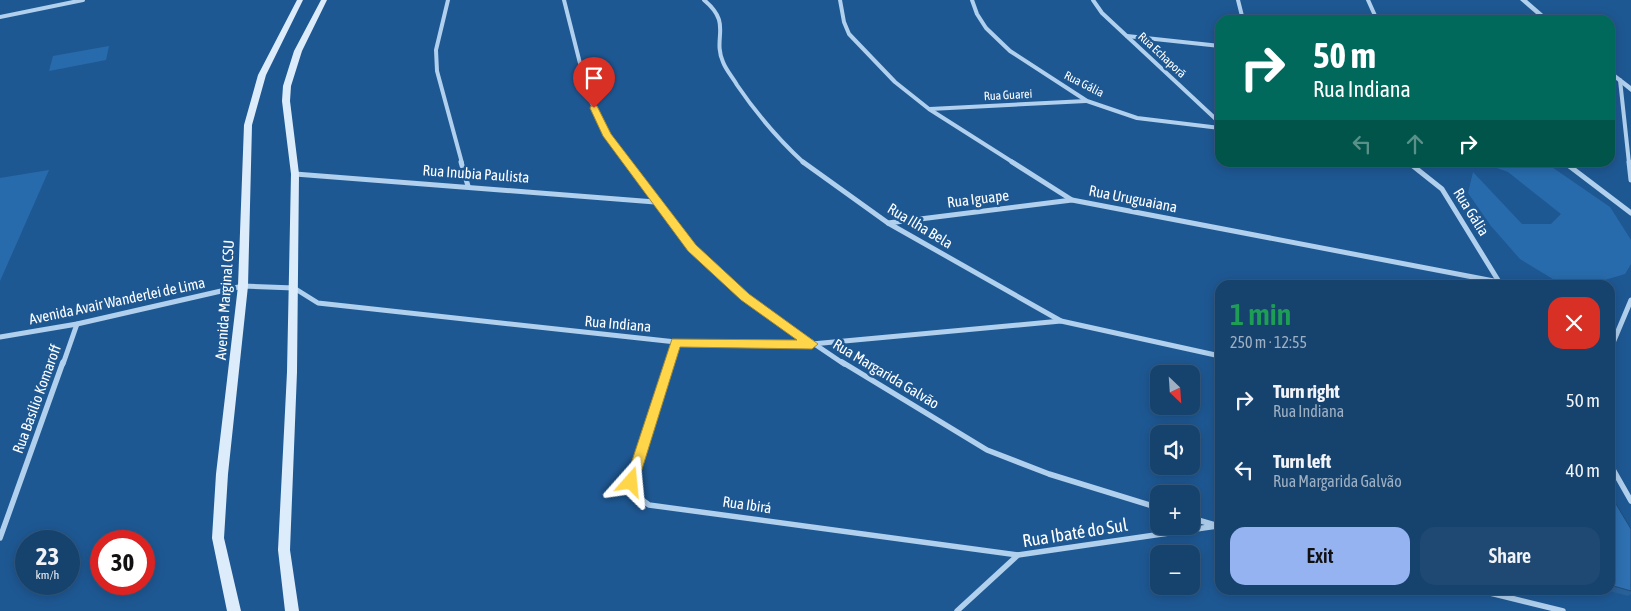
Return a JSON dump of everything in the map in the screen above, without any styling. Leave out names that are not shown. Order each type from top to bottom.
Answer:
[{"type":"main road","name":"Avenida Marginal CSU","points":[[234,611],[218,538],[222,474],[243,286],[248,125],[262,75],[300,0]]},
{"type":"main road","points":[[292,611],[284,550],[294,288],[295,174],[286,100],[287,86],[298,51],[324,0]]},
{"type":"street","points":[[0,17],[83,0]]},
{"type":"street","points":[[448,0],[436,50],[438,70],[468,186]]},
{"type":"street","name":"Rua Margarida Galvão","points":[[564,0],[588,95],[607,134],[655,202],[692,248],[745,297],[812,344],[987,450],[1049,474],[1150,505]]},
{"type":"street","name":"Rua Ilha Bela","points":[[704,0],[715,7],[720,20],[720,53],[723,63],[756,113],[815,172],[888,223],[1061,321],[1215,355]]},
{"type":"street","name":"Rua Uruguaiana","points":[[840,0],[844,22],[860,48],[895,82],[930,109],[1072,200],[1485,280]]},
{"type":"street","name":"Rua Gália","points":[[972,0],[986,28],[1010,51],[1087,101],[1137,118],[1215,127]]},
{"type":"street","name":"Rua Echaporã","points":[[1093,0],[1102,13],[1215,118]]},
{"type":"street","points":[[1238,0],[1242,15]]},
{"type":"street","points":[[1368,0],[1375,15]]},
{"type":"street","points":[[1523,0],[1541,15]]},
{"type":"street","points":[[1127,36],[1215,45]]},
{"type":"street","points":[[1615,76],[1631,90]]},
{"type":"street","points":[[1620,80],[1631,180]]},
{"type":"street","name":"Rua Guarei","points":[[930,109],[1087,101]]},
{"type":"street","name":"Rua Gália","points":[[1414,167],[1442,189],[1498,280]]},
{"type":"street","points":[[1571,167],[1631,213]]},
{"type":"street","name":"Rua Inubia Paulista","points":[[295,174],[655,202]]},
{"type":"street","name":"Rua Iguape","points":[[888,223],[1072,200]]},
{"type":"street","name":"Avenida Avair Wanderlei de Lima","points":[[0,337],[77,324],[243,286],[294,288]]},
{"type":"street","name":"Rua Indiana","points":[[294,288],[318,304],[676,342],[812,344],[1061,321]]},
{"type":"street","points":[[1615,338],[1631,300]]},
{"type":"street","name":"Rua Basílio Komaroff","points":[[0,538],[77,324]]},
{"type":"street","name":"Rua Ibirá","points":[[676,342],[631,482],[632,491],[642,502],[1018,555]]},
{"type":"street","points":[[1615,473],[1631,501]]},
{"type":"street","points":[[1200,521],[1215,525]]},
{"type":"street","name":"Rua Ibaté do Sul","points":[[957,611],[1018,555],[1215,526]]},
{"type":"street","points":[[1498,595],[1563,611]]},
{"type":"shaded area","points":[[109,46],[106,60],[49,71],[53,56]]},
{"type":"shaded area","points":[[1494,167],[1552,167],[1610,207],[1631,240],[1631,264],[1625,274],[1605,280],[1554,280],[1520,259],[1491,226],[1468,193],[1473,172],[1522,224],[1551,224],[1561,214],[1508,172]]},
{"type":"shaded area","points":[[49,170],[0,281],[0,178]]},
{"type":"building","points":[[1615,502],[1631,529],[1631,591],[1615,586]]},
{"type":"route","points":[[594,108],[607,134],[655,202],[692,248],[745,297],[812,344],[676,342],[631,482]]}]
